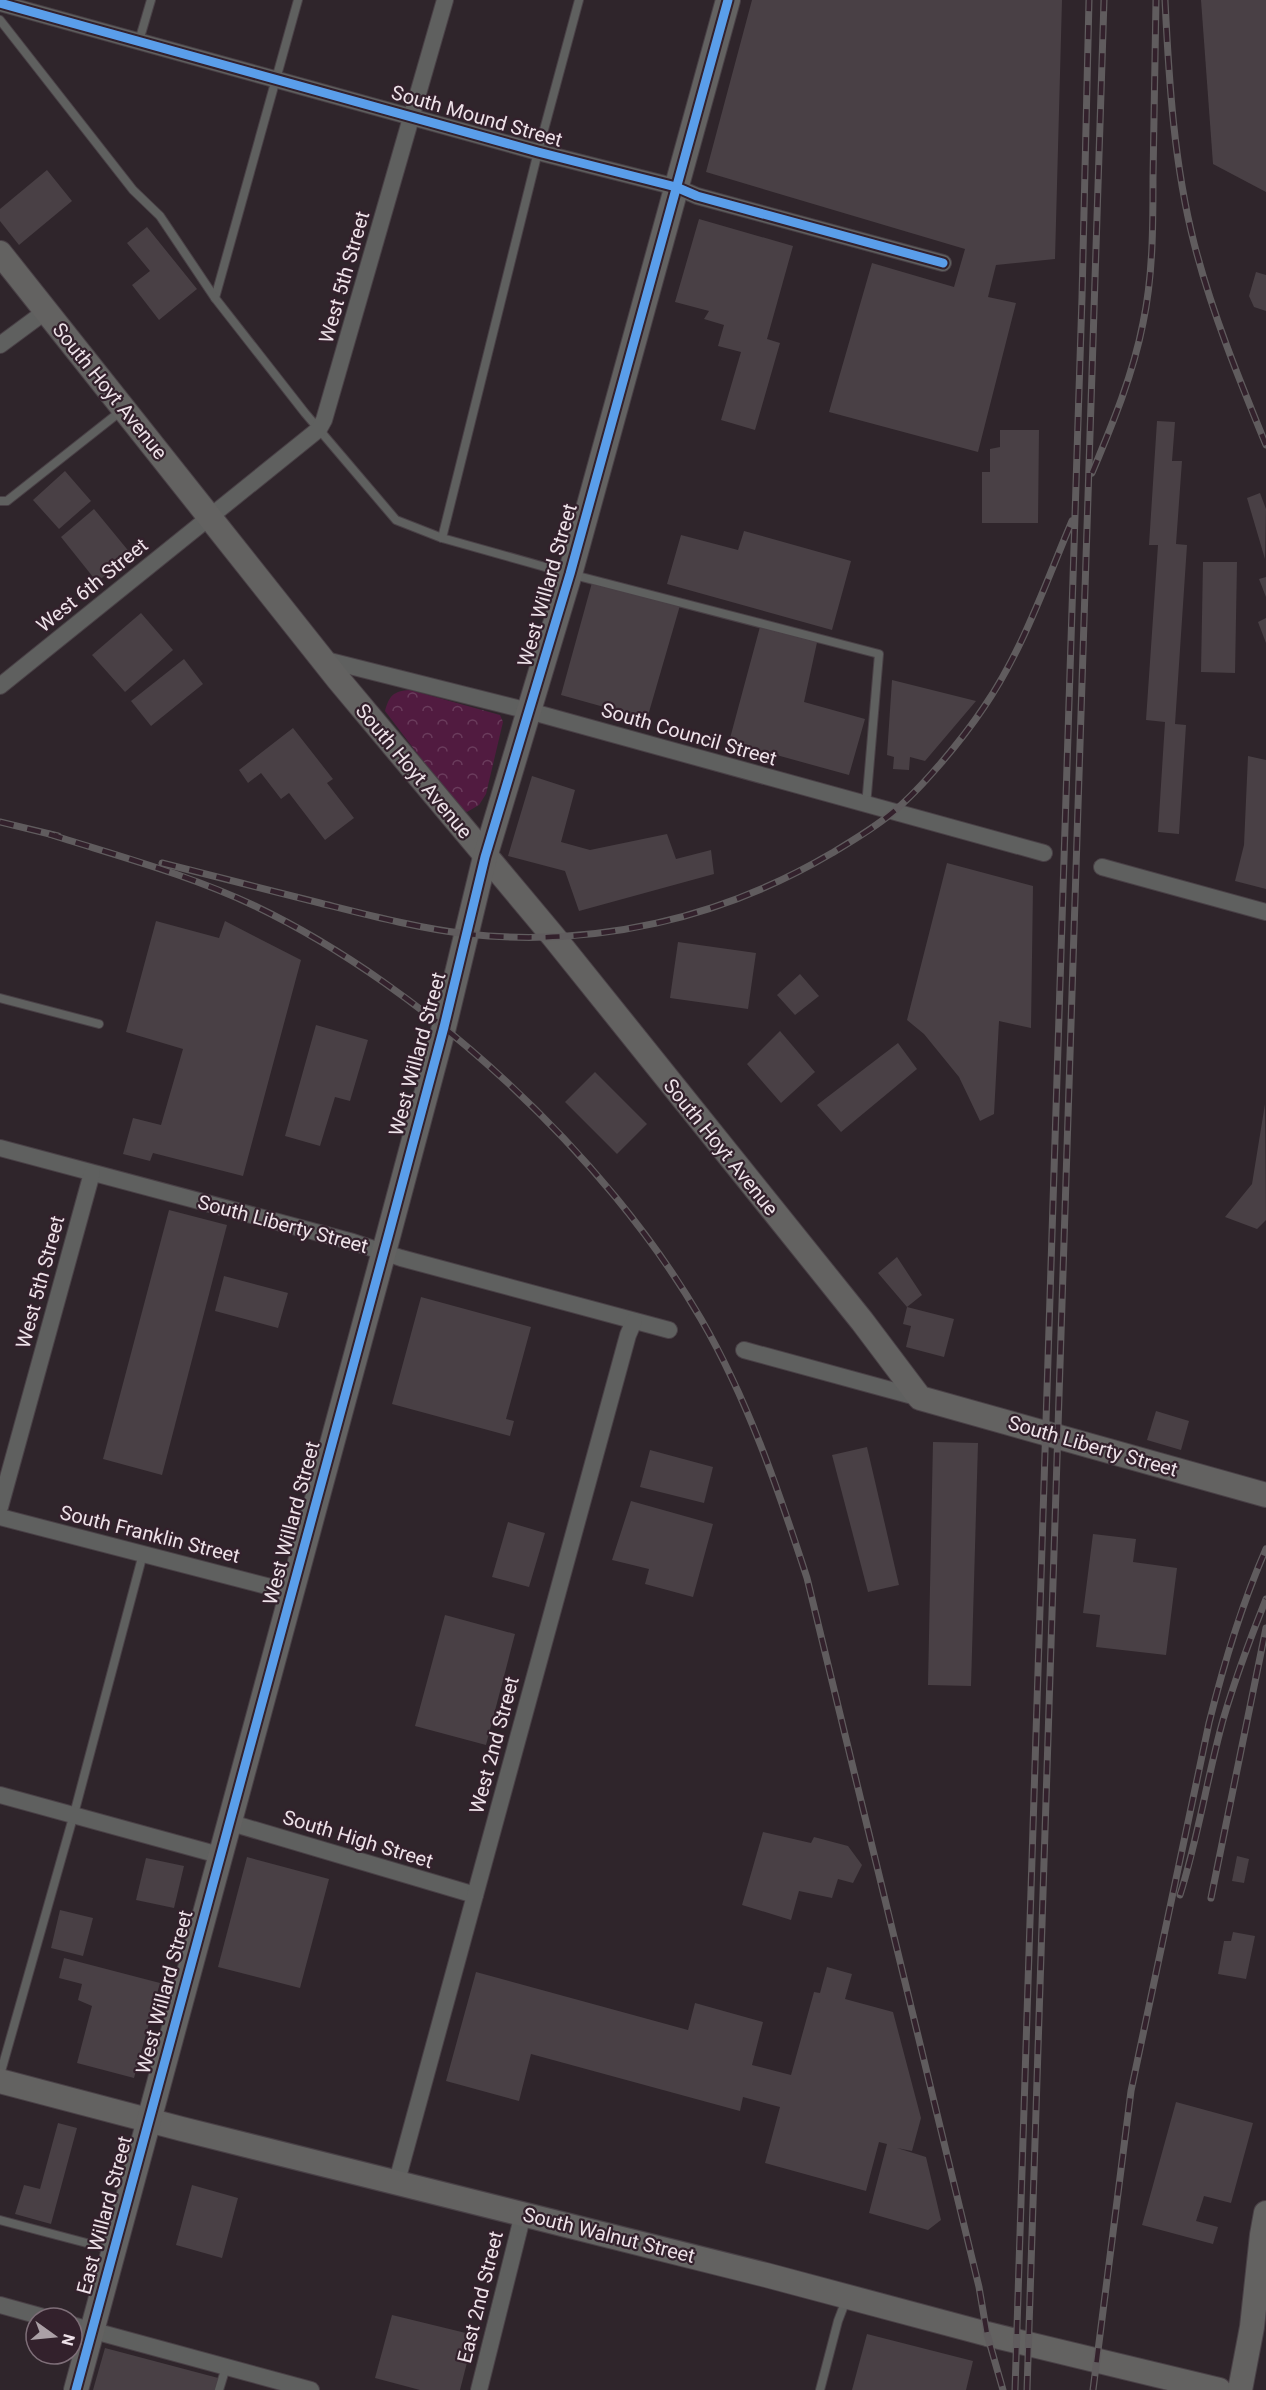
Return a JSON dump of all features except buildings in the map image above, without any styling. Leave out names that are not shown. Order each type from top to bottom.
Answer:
[{"type":"main road","name":"West Willard Street","points":[[149,2118],[444,1027],[485,857],[570,574],[728,0]]},
{"type":"main road","name":"South Hoyt Avenue","points":[[0,253],[322,659],[553,936],[862,1321],[920,1398]]},
{"type":"main road","name":"South Liberty Street","points":[[920,1398],[1266,1495]]},
{"type":"main road","name":"South Walnut Street","points":[[0,2081],[987,2334],[1219,2390]]},
{"type":"main road","name":"East Willard Street","points":[[84,2322],[113,2250],[149,2118]]},
{"type":"main road","points":[[1240,2390],[1252,2327],[1266,2213]]},
{"type":"main road","name":"East Willard Street","points":[[76,2390],[78,2366]]},
{"type":"street","name":"West 5th Street","points":[[211,518],[319,429],[324,420],[445,0]]},
{"type":"street","name":"South Mound Street","points":[[0,3],[538,152],[676,187],[697,196],[944,264]]},
{"type":"street","points":[[0,345],[46,311]]},
{"type":"street","name":"West 6th Street","points":[[0,686],[211,518]]},
{"type":"street","name":"South Council Street","points":[[322,659],[529,711],[866,806],[1044,853]]},
{"type":"street","points":[[1102,867],[1266,912]]},
{"type":"street","name":"South Liberty Street","points":[[0,1148],[669,1330]]},
{"type":"street","name":"West 5th Street","points":[[0,1507],[92,1173]]},
{"type":"street","name":"West 2nd Street","points":[[396,2181],[578,1512],[628,1335],[634,1321]]},
{"type":"street","points":[[744,1350],[920,1398]]},
{"type":"street","name":"South Franklin Street","points":[[0,1517],[290,1592]]},
{"type":"street","points":[[0,1795],[219,1854]]},
{"type":"street","name":"South High Street","points":[[228,1822],[475,1895]]},
{"type":"street","name":"East 2nd Street","points":[[479,2390],[523,2214]]},
{"type":"street","points":[[0,2305],[24,2312]]},
{"type":"street","points":[[84,2328],[311,2390]]},
{"type":"lane","points":[[139,41],[151,0]]},
{"type":"lane","points":[[215,298],[298,0]]},
{"type":"lane","points":[[442,538],[538,152],[579,0]]},
{"type":"lane","points":[[0,20],[133,190],[160,216],[215,298],[319,429],[396,520],[442,538],[570,574],[879,654],[866,806]]},
{"type":"lane","points":[[0,501],[7,501],[124,409]]},
{"type":"lane","points":[[0,998],[99,1024]]},
{"type":"lane","points":[[0,2075],[74,1814],[142,1554]]},
{"type":"lane","points":[[0,2220],[113,2250]]},
{"type":"lane","points":[[820,2390],[838,2321],[848,2297]]},
{"type":"lane","points":[[219,2390],[226,2367]]},
{"type":"green space","points":[[410,690],[500,715],[503,722],[486,794],[479,805],[467,812],[458,807],[385,711],[393,695]]},
{"type":"railway","points":[[1015,2390],[1082,297],[1089,0]]},
{"type":"railway","points":[[1027,2390],[1104,0]]},
{"type":"railway","points":[[1092,473],[1134,362],[1149,287],[1156,0]]},
{"type":"railway","points":[[1165,0],[1177,153],[1187,213],[1201,269],[1218,320],[1266,445]]},
{"type":"railway","points":[[162,863],[411,925],[467,934],[515,937],[610,932],[702,911],[747,895],[790,876],[832,853],[885,819],[904,803],[941,763],[984,707],[1010,663],[1072,521]]},
{"type":"railway","points":[[0,822],[58,836]]},
{"type":"railway","points":[[49,834],[154,867],[255,906],[319,941],[383,982],[446,1029],[506,1082],[563,1138],[615,1197],[662,1258],[701,1319],[748,1413],[807,1578],[979,2287],[987,2334],[1003,2390]]},
{"type":"railway","points":[[1093,2390],[1131,2091],[1209,1723],[1234,1635],[1266,1549]]},
{"type":"railway","points":[[1180,1895],[1223,1720],[1266,1599]]},
{"type":"railway","points":[[1211,1898],[1266,1628]]},
{"type":"cycle path","points":[[76,2390],[444,1027],[485,857],[570,574],[728,0]]},
{"type":"cycle path","points":[[0,3],[538,152],[676,187],[697,196],[943,263]]}]
